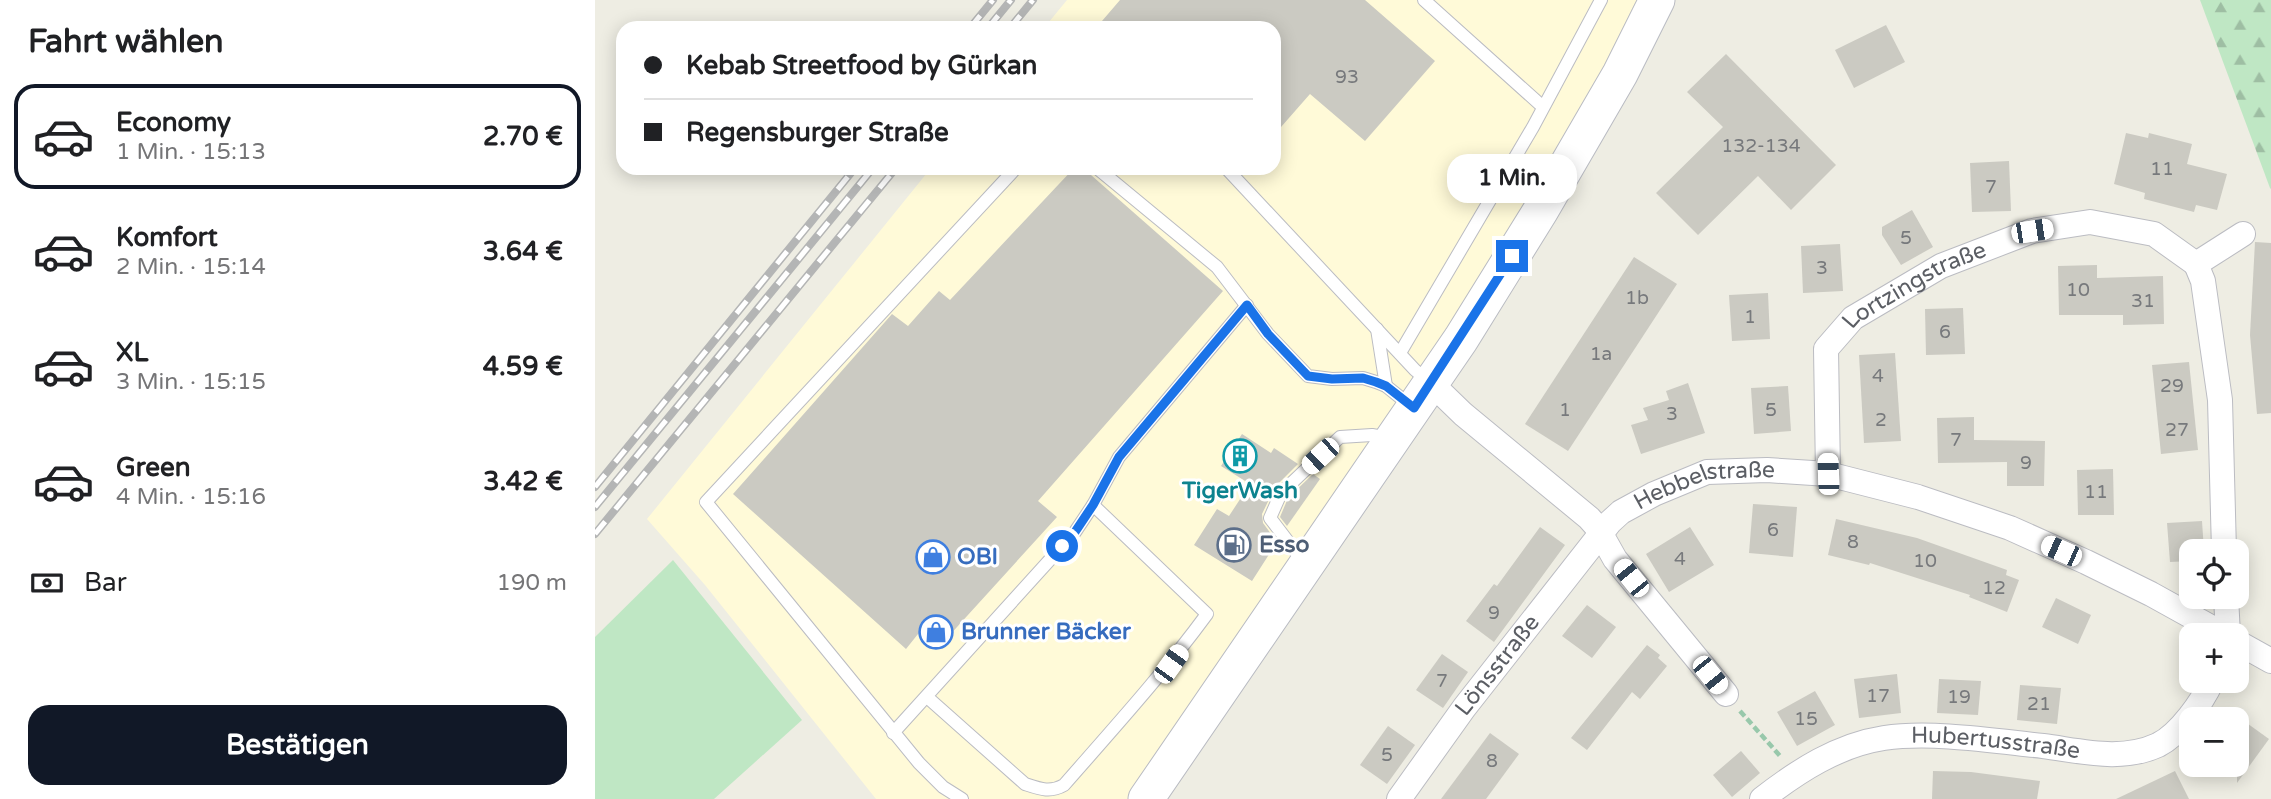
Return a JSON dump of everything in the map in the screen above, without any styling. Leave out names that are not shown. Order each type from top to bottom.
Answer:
[{"type":"main road","points":[[1146,799],[1461,339],[1541,211],[1620,74],[1657,0]]},
{"type":"street","name":"Lortzingstraße","points":[[1828,474],[1826,349],[1853,318],[1941,266],[2032,231],[2090,222],[2154,234],[2196,264]]},
{"type":"street","points":[[2224,539],[2220,400],[2203,281],[2196,264],[2243,234]]},
{"type":"street","points":[[1422,396],[1463,414],[1577,508],[1600,534],[1615,559],[1726,694]]},
{"type":"street","name":"Hebbelstraße","points":[[1600,534],[1621,512],[1654,494],[1707,472],[1828,474],[1918,497],[2010,528],[2130,583],[2205,623]]},
{"type":"street","name":"Lönsstraße","points":[[1399,799],[1464,708],[1600,534]]},
{"type":"street","points":[[2249,649],[2271,661]]},
{"type":"street","name":"Hubertusstraße","points":[[1762,799],[1819,760],[1846,747],[1885,738],[1931,737],[1997,741],[2093,754],[2128,754],[2160,744],[2187,721],[2205,693]]},
{"type":"lane","points":[[1424,0],[1543,107]]},
{"type":"lane","points":[[1400,353],[1533,127],[1601,0]]},
{"type":"lane","points":[[962,799],[943,787],[893,733],[706,502],[1010,175]]},
{"type":"lane","points":[[1105,175],[1217,267],[1268,334],[1308,376],[1332,379],[1363,378],[1422,396]]},
{"type":"lane","points":[[1234,175],[1400,353],[1422,396]]},
{"type":"lane","points":[[893,733],[1075,532],[1119,457],[1247,305]]},
{"type":"lane","points":[[1377,329],[1386,386]]},
{"type":"lane","points":[[1305,565],[1270,518],[1281,493],[1340,438],[1372,435],[1393,439]]},
{"type":"lane","points":[[927,697],[1025,784],[1053,791],[1064,785],[1171,664],[1207,614],[1093,505]]},
{"type":"path","points":[[1726,694],[1797,775]]},
{"type":"shaded area","points":[[1067,0],[1657,0],[1620,74],[1146,799],[876,799],[705,585],[647,519],[925,175],[1281,175],[1281,21],[1050,21]]},
{"type":"green space","points":[[2200,0],[2271,0],[2271,189],[2270,188]]},
{"type":"green space","points":[[673,560],[802,720],[714,799],[595,799],[595,637]]},
{"type":"building","points":[[1120,0],[1365,0],[1435,61],[1365,141],[1310,94],[1281,127],[1281,21],[1102,21]]},
{"type":"building","points":[[1886,25],[1905,62],[1854,88],[1835,50]]},
{"type":"building","points":[[1726,54],[1836,165],[1791,210],[1758,176],[1698,235],[1656,193],[1723,127],[1687,92]]},
{"type":"building","points":[[2126,133],[2148,138],[2149,133],[2192,144],[2187,164],[2227,174],[2217,210],[2196,205],[2194,212],[2144,199],[2145,193],[2114,184]]},
{"type":"building","points":[[2009,161],[2011,211],[1972,212],[1970,163]]},
{"type":"building","points":[[1067,175],[1091,175],[1223,291],[1038,501],[1057,517],[937,649],[918,634],[906,649],[733,494],[892,314],[908,326],[939,291],[950,300]]},
{"type":"building","points":[[1912,210],[1933,247],[1901,265],[1882,235],[1882,227]]},
{"type":"building","points":[[2255,242],[2271,243],[2271,413],[2257,414],[2250,335]]},
{"type":"building","points":[[1840,244],[1843,291],[1803,293],[1801,246]]},
{"type":"building","points":[[1634,257],[1677,284],[1568,451],[1525,424]]},
{"type":"building","points":[[2097,265],[2097,278],[2163,276],[2164,324],[2123,325],[2123,315],[2059,315],[2058,266]]},
{"type":"building","points":[[1768,293],[1770,339],[1732,341],[1729,295]]},
{"type":"building","points":[[1963,308],[1965,354],[1926,355],[1925,309]]},
{"type":"building","points":[[1895,353],[1901,441],[1864,443],[1859,355]]},
{"type":"building","points":[[2189,362],[2198,450],[2161,454],[2152,365]]},
{"type":"building","points":[[1688,383],[1705,433],[1641,454],[1631,425],[1648,420],[1643,408],[1669,400],[1666,391]]},
{"type":"building","points":[[1788,386],[1791,431],[1754,434],[1751,388]]},
{"type":"building","points":[[1974,417],[1974,440],[2045,441],[2044,486],[2007,486],[2007,462],[1938,463],[1937,418]]},
{"type":"building","points":[[1242,434],[1271,453],[1274,448],[1298,464],[1275,487],[1262,514],[1263,523],[1277,542],[1252,581],[1194,545],[1217,509],[1229,516],[1250,484],[1221,466]]},
{"type":"building","points":[[2113,469],[2114,515],[2078,515],[2077,470]]},
{"type":"building","points":[[1313,474],[1320,479],[1287,526],[1280,517],[1288,498]]},
{"type":"building","points":[[1753,504],[1797,507],[1793,557],[1749,553]]},
{"type":"building","points":[[1836,519],[1917,538],[2007,570],[2006,575],[2019,580],[2007,612],[1969,597],[1970,595],[1870,563],[1869,565],[1828,555]]},
{"type":"building","points":[[2202,521],[2203,539],[2179,539],[2179,562],[2170,562],[2167,523]]},
{"type":"building","points":[[1540,527],[1565,545],[1494,642],[1466,621],[1494,584],[1497,586]]},
{"type":"building","points":[[1690,527],[1714,565],[1669,592],[1646,554]]},
{"type":"building","points":[[2056,598],[2091,615],[2078,644],[2042,627]]},
{"type":"building","points":[[1587,605],[1616,627],[1592,658],[1562,636]]},
{"type":"building","points":[[1647,645],[1660,655],[1658,658],[1667,666],[1640,699],[1632,692],[1587,750],[1571,738]]},
{"type":"building","points":[[1442,654],[1468,672],[1443,708],[1416,690]]},
{"type":"building","points":[[1897,674],[1901,713],[1859,718],[1854,679]]},
{"type":"building","points":[[1939,679],[1981,681],[1978,715],[1937,713]]},
{"type":"building","points":[[2020,685],[2061,688],[2057,724],[2017,720]]},
{"type":"building","points":[[1815,691],[1835,725],[1797,746],[1777,712]]},
{"type":"building","points":[[2249,725],[2269,739],[2249,766]]},
{"type":"building","points":[[1388,726],[1415,745],[1387,784],[1360,765]]},
{"type":"building","points":[[1490,733],[1519,754],[1486,799],[1441,799]]},
{"type":"building","points":[[1741,751],[1760,773],[1732,797],[1713,775]]},
{"type":"building","points":[[1933,771],[1971,772],[2040,781],[2037,799],[1932,799]]},
{"type":"building","points":[[2175,771],[2189,799],[2116,799]]},
{"type":"railway","points":[[976,21],[993,0]]},
{"type":"railway","points":[[994,21],[1011,0]]},
{"type":"railway","points":[[1016,21],[1033,0]]},
{"type":"railway","points":[[595,487],[849,175]]},
{"type":"railway","points":[[595,507],[867,175]]},
{"type":"railway","points":[[595,534],[890,175]]},
{"type":"place","name":"TigerWash","points":[[1240,456]]},
{"type":"place","name":"Esso","points":[[1234,545]]},
{"type":"place","name":"OBI","points":[[933,557]]},
{"type":"place","name":"Brunner Bäcker","points":[[936,632]]},
{"type":"route","points":[[1062,546],[1093,505],[1119,457],[1247,305],[1268,334],[1308,376],[1332,379],[1363,378],[1386,386],[1414,408],[1461,339],[1512,256]]}]
